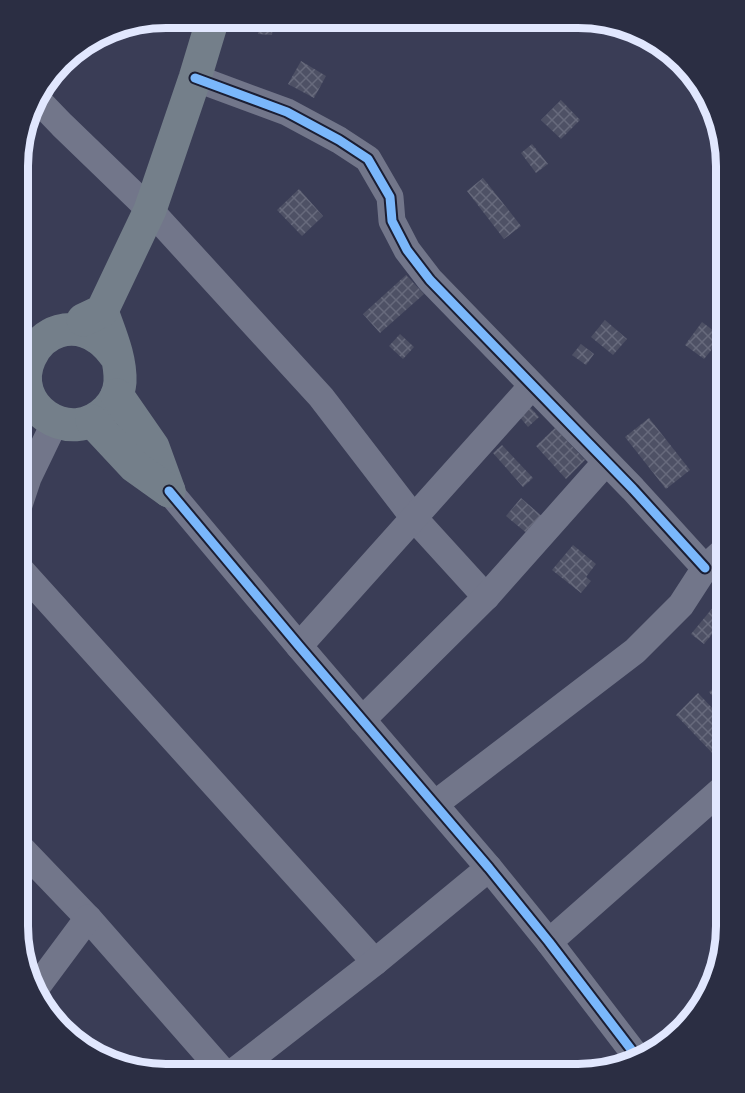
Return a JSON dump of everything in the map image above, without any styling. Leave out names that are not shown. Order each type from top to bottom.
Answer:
[{"type":"main road","points":[[28,392],[38,410],[55,422],[69,425],[81,425],[102,416],[117,395],[120,371],[102,311],[150,210],[210,28]]},
{"type":"main road","points":[[28,363],[45,330],[102,311]]},
{"type":"main road","points":[[45,330],[86,332],[98,338],[117,358]]},
{"type":"main road","points":[[117,395],[153,447],[169,491]]},
{"type":"main road","points":[[92,421],[134,466],[169,491]]},
{"type":"street","points":[[195,78],[287,112],[339,140],[368,159],[390,197],[392,221],[407,250],[430,280],[705,568]]},
{"type":"street","points":[[43,105],[150,210],[321,397],[414,518],[486,597]]},
{"type":"street","points":[[299,646],[532,386]]},
{"type":"street","points":[[28,478],[55,422]]},
{"type":"street","points":[[362,720],[486,597],[606,462]]},
{"type":"street","points":[[169,491],[489,868],[634,1053]]},
{"type":"street","points":[[435,804],[635,651],[681,605],[705,568],[716,558]]},
{"type":"street","points":[[28,578],[375,962]]},
{"type":"street","points":[[549,942],[716,795]]},
{"type":"street","points":[[28,855],[88,918],[216,1064]]},
{"type":"street","points":[[244,1064],[375,962],[489,868]]},
{"type":"street","points":[[40,982],[88,918]]},
{"type":"building","points":[[259,28],[273,28],[272,35],[258,34]]},
{"type":"building","points":[[301,61],[326,76],[314,98],[288,84]]},
{"type":"building","points":[[561,100],[580,120],[561,139],[541,120]]},
{"type":"building","points":[[532,144],[548,164],[536,173],[521,153]]},
{"type":"building","points":[[483,178],[521,226],[504,239],[467,191]]},
{"type":"building","points":[[299,189],[323,216],[302,236],[277,210]]},
{"type":"building","points":[[406,275],[424,294],[380,333],[363,314]]},
{"type":"building","points":[[605,320],[627,339],[613,355],[591,337]]},
{"type":"building","points":[[702,322],[716,332],[716,344],[704,359],[685,345]]},
{"type":"building","points":[[400,334],[414,347],[403,359],[389,346]]},
{"type":"building","points":[[581,344],[594,354],[586,365],[572,355]]},
{"type":"building","points":[[530,407],[539,417],[528,427],[519,416]]},
{"type":"building","points":[[649,418],[690,470],[666,489],[625,437]]},
{"type":"building","points":[[555,428],[585,460],[566,479],[536,446]]},
{"type":"building","points":[[502,445],[533,478],[523,487],[493,453]]},
{"type":"building","points":[[521,498],[544,518],[529,535],[506,516]]},
{"type":"building","points":[[573,545],[596,564],[586,577],[591,581],[581,593],[552,570]]},
{"type":"building","points":[[716,604],[716,629],[704,644],[691,634]]},
{"type":"building","points":[[716,686],[716,700],[709,692]]},
{"type":"building","points":[[698,693],[716,712],[716,757],[676,715]]},
{"type":"cycle path","points":[[195,78],[287,112],[339,140],[368,159],[390,197],[392,221],[407,250],[430,280],[633,489],[705,568]]},
{"type":"cycle path","points":[[169,491],[489,868],[634,1053]]}]
